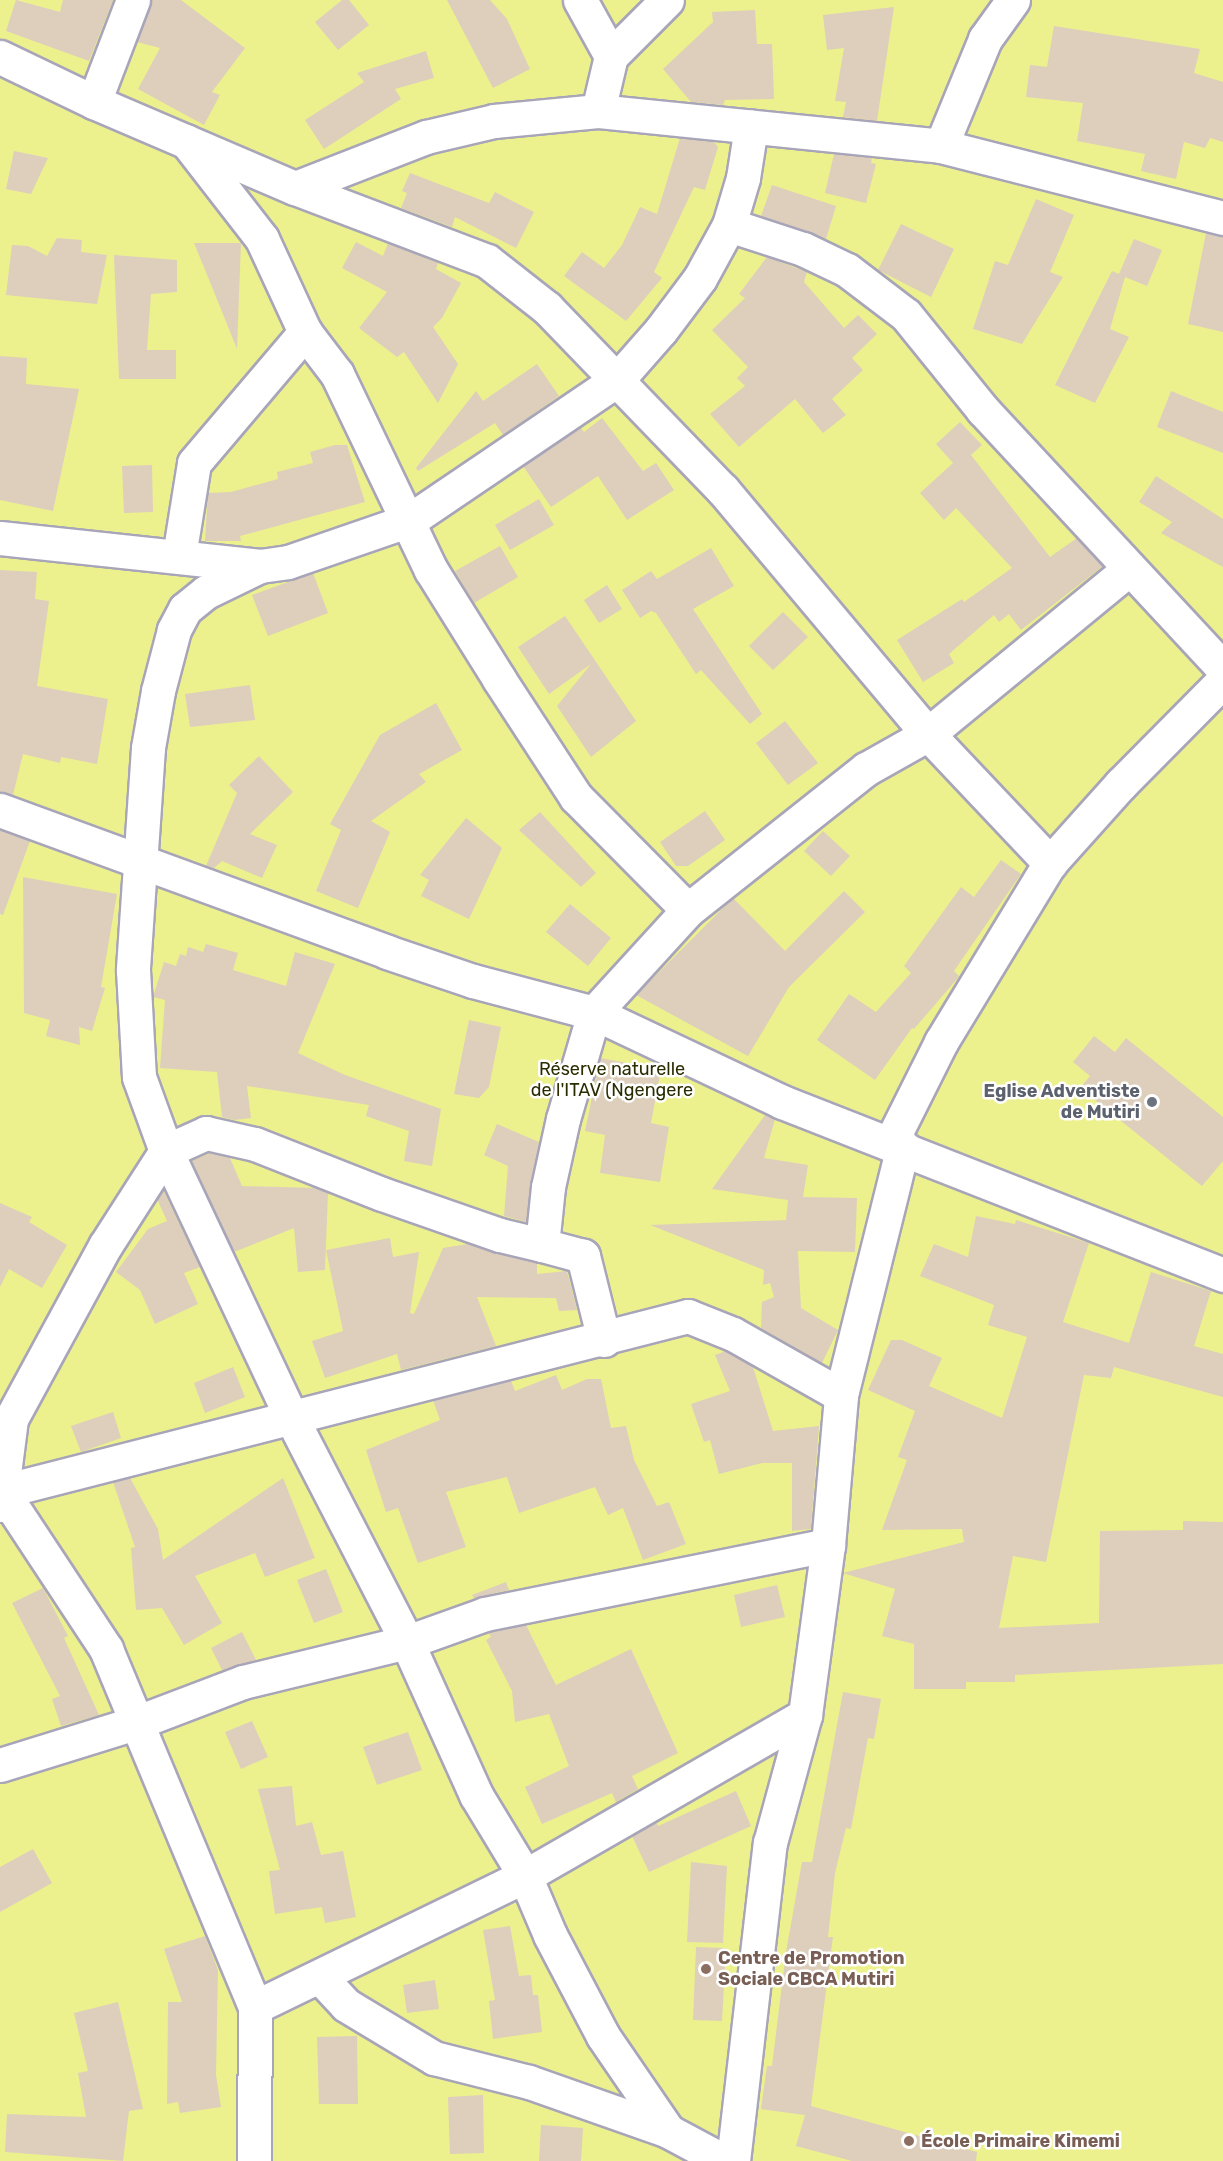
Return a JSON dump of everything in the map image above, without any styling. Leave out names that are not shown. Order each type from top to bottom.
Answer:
[{"type":"street","points":[[94,102],[133,0]]},
{"type":"street","points":[[580,0],[611,56]]},
{"type":"street","points":[[598,111],[611,56],[667,0]]},
{"type":"street","points":[[941,146],[985,39],[1013,0]]},
{"type":"street","points":[[0,57],[94,102],[184,138],[295,188],[487,261],[547,308],[618,379],[730,499],[928,734],[1050,864]]},
{"type":"street","points":[[295,188],[426,137],[494,122],[598,111],[941,146],[1223,218]]},
{"type":"street","points":[[668,2131],[603,2036],[550,1935],[525,1876],[476,1795],[408,1642],[291,1417],[166,1151],[139,1077],[133,970],[148,748],[174,630],[184,609],[206,592],[260,566],[288,561],[410,520],[618,379],[700,278],[729,225],[743,178],[751,127]]},
{"type":"street","points":[[184,138],[262,239],[305,333],[338,374],[410,520],[431,570],[576,797],[688,910]]},
{"type":"street","points":[[729,225],[803,249],[877,290],[923,333],[983,410],[1128,570],[1223,668]]},
{"type":"street","points":[[179,556],[194,463],[305,333]]},
{"type":"street","points":[[0,538],[260,566]]},
{"type":"street","points":[[542,1245],[562,1119],[594,1013],[688,910],[867,769],[928,734],[1128,570]]},
{"type":"street","points":[[733,2161],[771,1843],[804,1715],[828,1545],[842,1395],[897,1144],[941,1042],[1050,864],[1121,783],[1223,681]]},
{"type":"street","points":[[0,810],[141,863],[473,981],[594,1013],[782,1102],[897,1144],[1223,1275]]},
{"type":"street","points":[[254,2161],[255,2007],[106,1650],[1,1495],[11,1419],[105,1246],[166,1151],[206,1133],[255,1144],[382,1194],[500,1235],[583,1256],[604,1340]]},
{"type":"street","points":[[1,1495],[291,1417],[604,1340],[688,1316],[733,1334],[842,1395]]},
{"type":"street","points":[[0,1765],[138,1722],[243,1682],[408,1642],[485,1614],[828,1545]]},
{"type":"street","points":[[255,2007],[525,1876],[804,1715]]},
{"type":"street","points":[[320,1977],[346,2005],[434,2058],[529,2082],[668,2131],[724,2161]]},
{"type":"green space","name":"Réserve naturelle de l'ITAV (Ngengere","points":[[0,0],[1223,0],[1223,2161],[0,2161]]},
{"type":"building","points":[[16,0],[60,12],[63,0],[113,0],[89,61],[6,31]]},
{"type":"building","points":[[151,0],[181,0],[245,48],[212,92],[220,95],[204,125],[138,89],[160,48],[137,42]]},
{"type":"building","points":[[342,0],[349,0],[369,25],[338,50],[315,22]]},
{"type":"building","points":[[447,0],[490,0],[507,19],[530,69],[493,88]]},
{"type":"building","points":[[894,7],[877,121],[843,117],[846,102],[835,101],[844,48],[827,50],[823,15]]},
{"type":"building","points":[[755,10],[757,44],[772,44],[774,99],[725,100],[723,105],[691,102],[663,69],[713,22],[712,12]]},
{"type":"building","points":[[1054,26],[1200,49],[1194,73],[1223,82],[1223,142],[1210,138],[1205,148],[1184,142],[1176,179],[1141,171],[1145,154],[1077,141],[1083,103],[1026,97],[1030,65],[1047,67]]},
{"type":"building","points":[[426,51],[434,78],[395,89],[401,99],[324,149],[305,120],[364,82],[357,73]]},
{"type":"building","points":[[680,138],[714,142],[718,147],[705,190],[694,187],[654,272],[662,278],[626,321],[564,276],[582,252],[604,268],[622,245],[640,207],[657,214]]},
{"type":"building","points":[[14,151],[48,158],[31,194],[6,189]]},
{"type":"building","points":[[834,154],[872,158],[871,163],[876,164],[866,203],[825,193]]},
{"type":"building","points":[[410,173],[489,203],[495,192],[534,212],[516,248],[455,217],[452,227],[401,208],[407,193],[402,191]]},
{"type":"building","points":[[772,185],[836,206],[826,239],[761,216]]},
{"type":"building","points":[[1036,199],[1074,215],[1050,272],[1063,277],[1022,344],[973,329],[995,261],[1008,265]]},
{"type":"building","points":[[901,224],[954,249],[931,297],[878,270]]},
{"type":"building","points":[[1206,233],[1223,236],[1223,332],[1188,324]]},
{"type":"building","points":[[57,238],[82,240],[81,252],[107,255],[97,304],[6,295],[12,245],[28,246],[47,256]]},
{"type":"building","points":[[1134,239],[1162,250],[1147,286],[1125,277],[1110,329],[1129,337],[1095,403],[1055,385],[1112,271],[1119,274]]},
{"type":"building","points":[[356,242],[383,256],[388,243],[438,263],[436,269],[461,283],[442,318],[433,327],[458,364],[438,403],[404,352],[397,357],[359,328],[387,292],[342,268]]},
{"type":"building","points":[[194,243],[241,243],[237,349],[210,282]]},
{"type":"building","points":[[114,255],[177,260],[177,292],[151,294],[147,350],[176,350],[176,379],[119,379]]},
{"type":"building","points":[[767,257],[807,272],[804,282],[844,328],[858,315],[877,334],[852,358],[863,370],[832,399],[846,415],[823,433],[795,399],[739,447],[710,414],[745,386],[737,378],[748,367],[712,330],[745,298],[739,294]]},
{"type":"building","points":[[0,356],[27,358],[26,384],[79,389],[53,511],[0,500]]},
{"type":"building","points":[[537,364],[559,396],[503,435],[495,423],[418,471],[416,468],[476,391],[483,401]]},
{"type":"building","points":[[1171,391],[1223,412],[1223,453],[1157,427]]},
{"type":"building","points":[[602,418],[643,471],[656,463],[674,490],[627,520],[598,476],[551,507],[523,466],[580,427],[584,432]]},
{"type":"building","points":[[960,422],[982,445],[971,455],[1050,557],[1077,538],[1103,566],[1021,630],[1009,614],[999,622],[994,615],[949,654],[954,663],[923,682],[897,640],[962,599],[964,602],[1012,568],[956,508],[944,520],[920,493],[953,463],[936,444]]},
{"type":"building","points":[[335,445],[347,445],[365,502],[240,536],[241,541],[205,541],[208,493],[231,492],[278,479],[277,472],[313,463],[310,452]]},
{"type":"building","points":[[152,465],[153,512],[124,513],[122,466]]},
{"type":"building","points":[[1156,476],[1223,519],[1223,567],[1161,533],[1172,522],[1139,502]]},
{"type":"building","points":[[539,499],[554,525],[510,550],[495,525]]},
{"type":"building","points":[[500,546],[518,577],[474,603],[455,571]]},
{"type":"building","points":[[711,548],[734,586],[693,609],[762,714],[750,724],[701,670],[696,674],[656,613],[651,611],[640,618],[622,590],[651,571],[657,579]]},
{"type":"building","points":[[0,570],[37,572],[35,599],[49,601],[37,686],[108,699],[97,764],[61,757],[60,763],[23,754],[13,795],[0,792]]},
{"type":"building","points":[[313,573],[328,613],[268,636],[252,595]]},
{"type":"building","points":[[607,585],[622,609],[599,623],[584,600]]},
{"type":"building","points":[[783,612],[808,637],[773,670],[749,646]]},
{"type":"building","points":[[565,616],[636,721],[591,757],[557,706],[591,664],[549,694],[518,647]]},
{"type":"building","points":[[250,685],[255,720],[190,727],[185,694]]},
{"type":"building","points":[[436,703],[462,750],[419,774],[426,782],[371,821],[390,832],[358,908],[316,891],[341,830],[330,824],[380,735]]},
{"type":"building","points":[[785,721],[818,763],[788,785],[756,743]]},
{"type":"building","points":[[259,756],[293,792],[250,834],[277,845],[262,878],[222,861],[214,868],[206,866],[237,793],[229,785]]},
{"type":"building","points":[[705,811],[725,840],[688,866],[676,866],[660,842]]},
{"type":"building","points":[[540,812],[596,873],[581,887],[519,830]]},
{"type":"building","points":[[466,818],[502,848],[469,919],[421,896],[429,880],[420,875]]},
{"type":"building","points":[[0,830],[30,841],[3,915],[0,914]]},
{"type":"building","points":[[823,831],[850,856],[831,876],[804,851]]},
{"type":"building","points":[[1001,860],[1021,874],[954,971],[959,976],[957,979],[914,1029],[912,1028],[875,1080],[817,1040],[849,994],[876,1012],[911,973],[904,966],[961,887],[974,897]]},
{"type":"building","points":[[23,877],[117,894],[101,987],[105,988],[92,1031],[79,1027],[80,1045],[46,1036],[50,1020],[24,1013]]},
{"type":"building","points":[[844,891],[865,912],[789,987],[748,1056],[636,995],[733,898],[785,951]]},
{"type":"building","points":[[570,904],[611,938],[588,966],[546,932]]},
{"type":"building","points":[[206,944],[238,953],[233,970],[286,986],[295,952],[335,964],[298,1053],[345,1075],[441,1109],[432,1166],[404,1161],[409,1131],[366,1116],[369,1105],[247,1086],[251,1118],[234,1120],[222,1117],[217,1072],[160,1068],[165,1000],[153,997],[164,962],[176,966],[180,954],[186,956],[188,947],[203,952]]},
{"type":"building","points":[[469,1020],[501,1027],[489,1087],[479,1098],[454,1094]]},
{"type":"building","name":"Eglise Adventiste de Mutiri","points":[[1094,1036],[1115,1052],[1126,1038],[1223,1117],[1223,1161],[1202,1186],[1080,1088],[1090,1076],[1073,1062]]},
{"type":"building","points":[[600,1058],[661,1069],[651,1123],[669,1127],[660,1182],[600,1173],[605,1135],[585,1131]]},
{"type":"building","points":[[765,1115],[775,1119],[764,1158],[808,1165],[803,1197],[857,1198],[855,1252],[798,1251],[801,1308],[838,1330],[822,1363],[761,1328],[762,1302],[774,1297],[770,1283],[763,1285],[764,1270],[650,1225],[786,1220],[788,1200],[712,1189]]},
{"type":"building","points":[[497,1124],[539,1142],[526,1222],[504,1216],[508,1166],[484,1155]]},
{"type":"building","points":[[211,1153],[230,1158],[242,1186],[316,1188],[328,1193],[325,1270],[298,1272],[294,1228],[234,1252],[192,1161]]},
{"type":"building","points":[[163,1190],[200,1267],[184,1273],[198,1304],[155,1324],[140,1290],[116,1272],[148,1229],[167,1221],[157,1199]]},
{"type":"building","points":[[0,1203],[32,1217],[29,1222],[67,1245],[42,1288],[9,1269],[0,1287]]},
{"type":"building","points":[[976,1216],[1015,1224],[1016,1220],[1089,1243],[1063,1322],[1129,1343],[1151,1272],[1211,1291],[1194,1346],[1223,1354],[1223,1397],[1114,1367],[1111,1378],[1084,1375],[1046,1562],[1013,1556],[999,1628],[1099,1623],[1100,1531],[1183,1530],[1183,1521],[1223,1522],[1223,1664],[1015,1675],[1015,1682],[966,1682],[966,1689],[914,1689],[914,1644],[882,1636],[895,1589],[843,1573],[964,1542],[962,1529],[882,1530],[907,1460],[898,1457],[915,1411],[868,1390],[891,1340],[902,1340],[942,1358],[929,1386],[1002,1418],[1027,1337],[988,1325],[994,1305],[920,1276],[934,1244],[968,1257]]},
{"type":"building","points":[[390,1238],[393,1257],[419,1252],[410,1313],[414,1314],[443,1248],[468,1244],[537,1263],[537,1274],[567,1271],[577,1310],[559,1311],[556,1298],[477,1297],[496,1346],[401,1370],[397,1354],[325,1378],[312,1341],[343,1331],[326,1250]]},
{"type":"building","points":[[726,1351],[753,1367],[773,1431],[819,1426],[811,1529],[792,1531],[792,1463],[762,1463],[719,1474],[710,1440],[704,1442],[691,1404],[730,1391],[715,1355]]},
{"type":"building","points":[[233,1367],[245,1397],[205,1413],[194,1383]]},
{"type":"building","points":[[556,1375],[562,1390],[587,1379],[601,1379],[611,1428],[626,1426],[634,1460],[657,1506],[669,1502],[686,1544],[643,1560],[623,1508],[608,1515],[595,1487],[519,1513],[507,1477],[446,1492],[466,1547],[418,1563],[398,1508],[386,1512],[366,1450],[440,1420],[433,1400],[511,1381],[515,1391]]},
{"type":"building","points":[[113,1412],[121,1438],[81,1452],[71,1426]]},
{"type":"building","points":[[130,1478],[158,1529],[163,1560],[283,1478],[315,1558],[265,1577],[255,1553],[195,1576],[222,1623],[184,1645],[162,1608],[136,1610],[131,1548],[135,1547],[113,1482]]},
{"type":"building","points":[[326,1569],[343,1612],[314,1623],[297,1580]]},
{"type":"building","points":[[506,1582],[509,1590],[474,1598],[472,1595]]},
{"type":"building","points":[[777,1585],[785,1617],[741,1627],[734,1595]]},
{"type":"building","points":[[43,1588],[68,1636],[64,1638],[99,1715],[61,1726],[52,1699],[60,1696],[12,1603]]},
{"type":"building","points":[[526,1625],[556,1685],[631,1649],[678,1753],[632,1776],[638,1789],[616,1802],[612,1793],[542,1824],[525,1787],[569,1766],[549,1714],[515,1722],[512,1691],[486,1640],[491,1637],[489,1633]]},
{"type":"building","points":[[242,1632],[256,1660],[222,1670],[211,1648]]},
{"type":"building","points":[[843,1692],[881,1699],[874,1739],[868,1738],[851,1829],[846,1828],[835,1873],[828,1937],[833,1937],[811,2106],[977,2152],[976,2161],[852,2161],[796,2146],[805,2115],[761,2109],[767,2066],[772,2066],[786,1952],[802,1862],[812,1862]]},
{"type":"building","points":[[252,1721],[268,1757],[241,1769],[225,1732]]},
{"type":"building","points":[[408,1732],[422,1770],[377,1785],[363,1747]]},
{"type":"building","points":[[292,1786],[296,1826],[312,1822],[321,1855],[343,1851],[356,1917],[325,1923],[322,1907],[275,1914],[269,1871],[280,1870],[258,1789]]},
{"type":"building","points":[[736,1791],[751,1826],[649,1872],[632,1836],[656,1822],[658,1826]]},
{"type":"building","points":[[33,1849],[52,1883],[0,1912],[0,1867]]},
{"type":"building","points":[[691,1862],[727,1866],[723,1943],[687,1942]]},
{"type":"building","points":[[510,1926],[519,1976],[531,1975],[533,1995],[538,1995],[542,2032],[493,2039],[489,2001],[495,2000],[483,1930]]},
{"type":"building","points":[[205,1936],[218,1970],[216,2075],[221,2107],[180,2113],[178,2102],[167,2104],[168,2002],[182,2002],[164,1949]]},
{"type":"building","points":[[696,1947],[726,1948],[722,2021],[693,2020]]},
{"type":"building","points":[[435,1980],[439,2009],[407,2013],[403,1985]]},
{"type":"building","points":[[118,2002],[143,2109],[129,2111],[123,2161],[5,2152],[7,2114],[86,2117],[78,2073],[88,2071],[74,2013]]},
{"type":"building","points":[[357,2036],[358,2104],[319,2104],[317,2037]]},
{"type":"building","points":[[483,2095],[484,2153],[450,2154],[448,2097]]},
{"type":"building","points":[[541,2125],[583,2128],[581,2161],[539,2161]]},
{"type":"place","name":"Eglise Adventiste de Mutiri","points":[[1152,1102]]},
{"type":"place","name":"Centre de Promotion Sociale CBCA Mutiri","points":[[706,1969]]},
{"type":"place","name":"École Primaire Kimemi","points":[[909,2141]]}]
